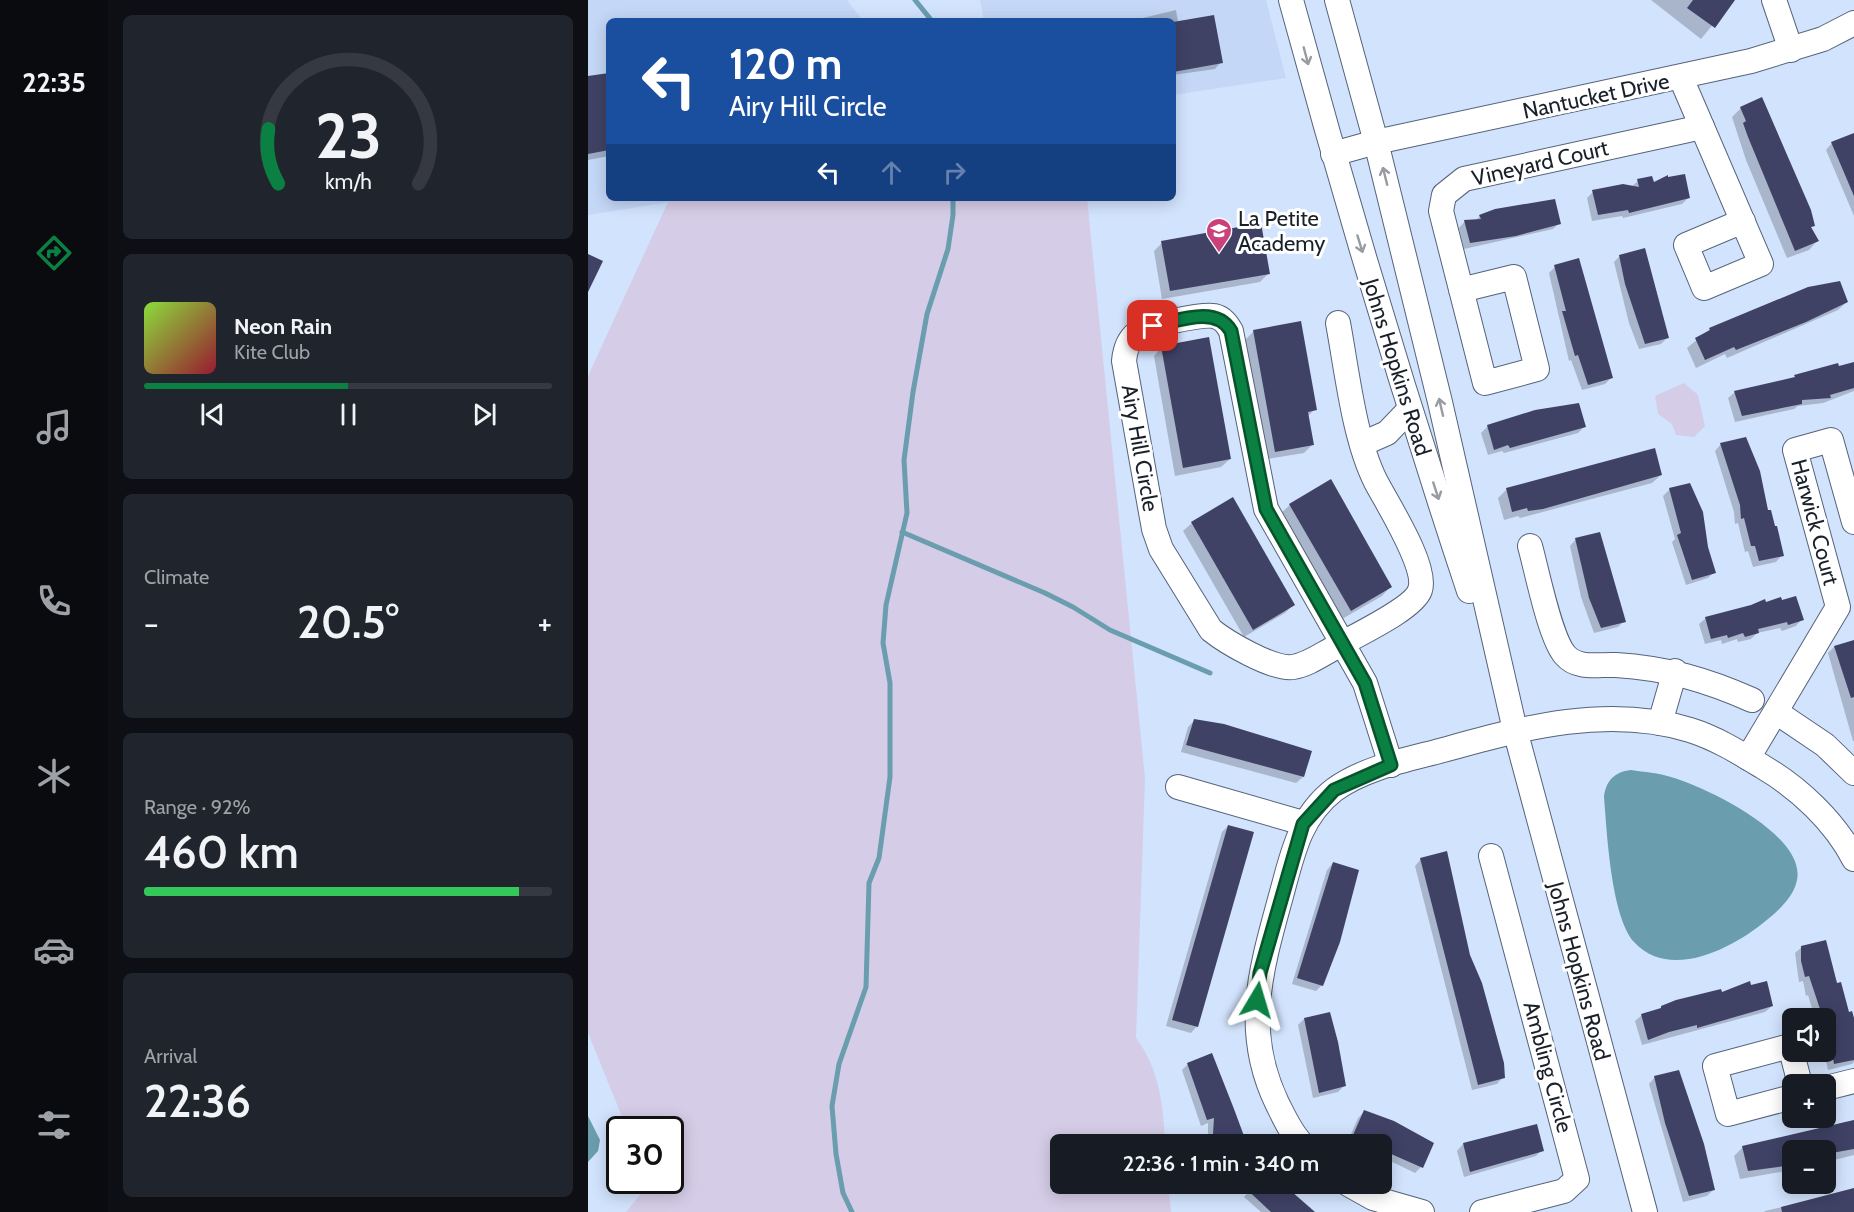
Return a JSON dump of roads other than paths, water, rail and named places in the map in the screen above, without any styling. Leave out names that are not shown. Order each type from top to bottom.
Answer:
[{"type":"street","name":"Johns Hopkins Road","points":[[1291,0],[1333,154],[1409,410],[1515,730]]},
{"type":"street","name":"Johns Hopkins Road","points":[[1337,0],[1376,142],[1515,730],[1645,1212]]},
{"type":"street","points":[[1774,0],[1791,50]]},
{"type":"street","name":"Nantucket Drive","points":[[1333,154],[1376,142],[1681,78],[1791,50],[1823,39],[1854,23]]},
{"type":"street","points":[[1681,78],[1743,221]]},
{"type":"street","name":"Vineyard Court","points":[[1461,290],[1441,211],[1444,195],[1454,185],[1464,179],[1702,127]]},
{"type":"street","name":"Airy Hill Circle","points":[[1341,644],[1304,664],[1290,668],[1276,665],[1222,638],[1203,621],[1161,549],[1154,529],[1124,361],[1125,349],[1139,331],[1153,326],[1212,315],[1226,323],[1231,331],[1266,509],[1341,644],[1373,702],[1391,765]]},
{"type":"street","points":[[1338,322],[1362,444],[1374,478],[1420,573],[1422,585],[1420,593],[1405,607],[1341,644]]},
{"type":"street","points":[[1362,444],[1387,433],[1409,410]]},
{"type":"street","name":"Harwick Court","points":[[1748,758],[1846,606],[1795,450],[1831,440],[1854,522]]},
{"type":"street","points":[[1530,546],[1558,642],[1567,658],[1584,665],[1675,671],[1752,699]]},
{"type":"street","points":[[1660,723],[1675,671]]},
{"type":"street","points":[[1776,712],[1825,746],[1854,773]]},
{"type":"street","points":[[1296,1134],[1271,1089],[1256,1028],[1260,973],[1303,824],[1334,790],[1391,765],[1515,730],[1571,721],[1604,719],[1660,723],[1690,730],[1779,776],[1833,829],[1854,860]]},
{"type":"street","points":[[1178,787],[1303,824]]},
{"type":"street","name":"Ambling Circle","points":[[1482,1212],[1564,1191],[1576,1179],[1491,856]]},
{"type":"street","points":[[1782,1100],[1728,1114],[1715,1066],[1790,1046],[1797,1074]]},
{"type":"street","points":[[1836,1086],[1854,1081]]},
{"type":"street","points":[[1366,1194],[1422,1212]]},
{"type":"waterway","points":[[915,0],[930,18]]},
{"type":"waterway","points":[[852,1212],[843,1193],[836,1154],[832,1106],[839,1064],[866,987],[869,883],[879,858],[890,777],[890,683],[883,643],[886,605],[907,513],[904,460],[913,392],[927,314],[948,249],[953,201]]},
{"type":"waterway","points":[[902,532],[1045,593],[1110,630],[1210,673]]},
{"type":"place","name":"La Petite Academy","points":[[1219,254]]}]
